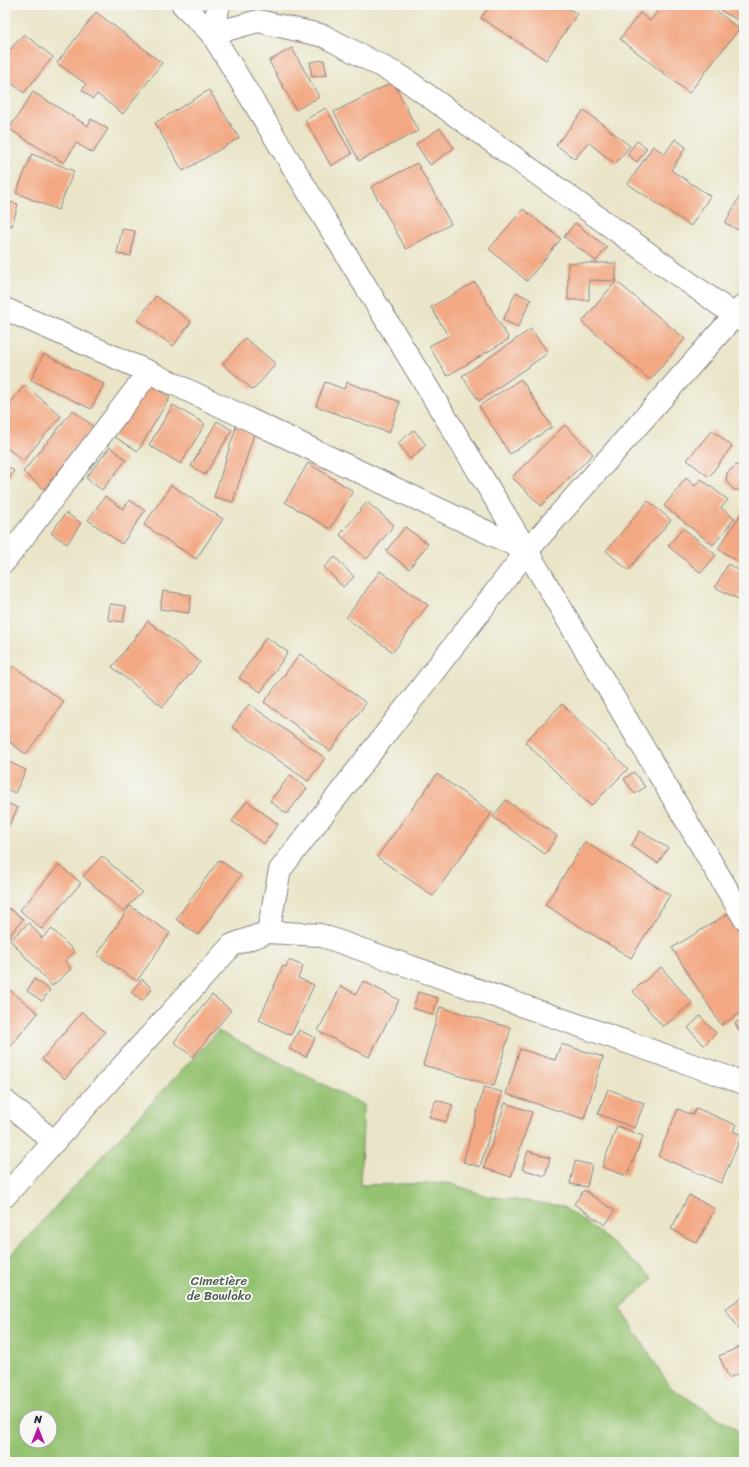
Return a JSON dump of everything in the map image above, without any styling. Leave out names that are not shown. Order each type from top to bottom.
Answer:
[{"type":"street","points":[[183,5],[212,34],[527,551],[744,918]]},
{"type":"street","points":[[212,34],[219,5]]},
{"type":"street","points":[[212,34],[258,21],[265,22],[324,36],[402,77],[740,314],[527,551],[280,870],[268,932]]},
{"type":"street","points":[[5,309],[149,372],[527,551]]},
{"type":"street","points":[[5,561],[149,372]]},
{"type":"street","points":[[5,1196],[232,945],[268,932],[320,935],[744,1083]]},
{"type":"street","points":[[5,1101],[54,1142]]},
{"type":"green space","name":"Cimetière de Bowloko","points":[[218,1031],[364,1105],[360,1185],[449,1183],[487,1196],[562,1206],[598,1231],[653,1278],[621,1308],[670,1387],[743,1434],[743,1462],[5,1462],[5,1261]]},
{"type":"building","points":[[490,5],[563,5],[577,14],[546,60],[481,18]]},
{"type":"building","points":[[662,5],[709,5],[739,29],[689,93],[620,39],[640,13],[650,21]]},
{"type":"building","points":[[724,5],[744,5],[744,15],[740,21],[721,11]]},
{"type":"building","points":[[96,12],[162,63],[123,114],[97,94],[93,99],[82,90],[86,84],[57,63]]},
{"type":"building","points":[[24,34],[53,57],[24,93],[5,78],[5,44],[11,49]]},
{"type":"building","points":[[292,48],[319,97],[296,110],[269,61]]},
{"type":"building","points":[[324,60],[327,75],[312,77],[310,62]]},
{"type":"building","points":[[393,82],[418,131],[359,161],[334,112]]},
{"type":"building","points":[[209,90],[239,138],[183,171],[155,123]]},
{"type":"building","points":[[33,92],[88,126],[91,119],[108,129],[93,153],[76,143],[64,163],[9,129]]},
{"type":"building","points":[[326,108],[352,154],[331,166],[305,120]]},
{"type":"building","points":[[584,110],[630,146],[615,164],[588,142],[575,159],[556,145]]},
{"type":"building","points":[[440,128],[454,148],[430,165],[416,144]]},
{"type":"building","points":[[675,139],[686,147],[671,170],[710,196],[691,226],[628,184],[653,146],[665,154]]},
{"type":"building","points":[[637,141],[647,148],[637,162],[627,154]]},
{"type":"building","points":[[32,154],[74,171],[58,210],[16,193]]},
{"type":"building","points":[[417,163],[451,224],[406,249],[371,187]]},
{"type":"building","points":[[744,189],[744,233],[725,223]]},
{"type":"building","points":[[5,201],[18,204],[12,226],[5,224]]},
{"type":"building","points":[[523,209],[561,239],[527,281],[489,249]]},
{"type":"building","points":[[575,223],[607,247],[596,261],[564,237]]},
{"type":"building","points":[[122,229],[135,231],[131,256],[117,254]]},
{"type":"building","points":[[568,263],[616,263],[616,281],[589,280],[589,300],[568,300]]},
{"type":"building","points":[[616,281],[685,339],[650,380],[582,322]]},
{"type":"building","points":[[475,282],[509,339],[447,376],[429,346],[448,336],[431,307]]},
{"type":"building","points":[[516,292],[531,300],[518,327],[503,320]]},
{"type":"building","points":[[156,296],[191,322],[173,346],[137,320]]},
{"type":"building","points":[[531,329],[548,353],[479,401],[462,376]]},
{"type":"building","points":[[245,338],[276,364],[253,390],[223,364]]},
{"type":"building","points":[[44,354],[104,384],[91,409],[31,380]]},
{"type":"building","points":[[521,379],[552,427],[510,454],[479,406]]},
{"type":"building","points":[[145,382],[170,397],[138,451],[113,436]]},
{"type":"building","points":[[325,382],[344,389],[347,382],[400,402],[389,433],[316,406]]},
{"type":"building","points":[[25,385],[61,416],[23,461],[5,446],[5,409]]},
{"type":"building","points":[[173,405],[205,424],[181,464],[149,445]]},
{"type":"building","points":[[73,410],[94,427],[44,489],[23,472]]},
{"type":"building","points":[[217,421],[232,430],[205,475],[191,466]]},
{"type":"building","points":[[238,421],[256,427],[233,502],[214,497]]},
{"type":"building","points":[[565,425],[593,454],[541,506],[512,477]]},
{"type":"building","points":[[414,430],[426,445],[410,459],[398,443]]},
{"type":"building","points":[[712,430],[732,446],[709,477],[687,460]]},
{"type":"building","points":[[110,447],[126,460],[102,490],[86,478]]},
{"type":"building","points":[[308,463],[353,491],[330,529],[285,502]]},
{"type":"building","points":[[5,465],[14,471],[5,484]]},
{"type":"building","points":[[736,465],[744,466],[744,488],[742,490],[734,490],[726,481],[727,473]]},
{"type":"building","points":[[686,478],[695,486],[701,479],[728,500],[721,508],[735,518],[713,545],[664,506]]},
{"type":"building","points":[[171,485],[223,519],[196,559],[144,525]]},
{"type":"building","points":[[105,496],[123,509],[130,500],[145,511],[122,544],[88,520]]},
{"type":"building","points":[[648,501],[671,520],[628,570],[606,551]]},
{"type":"building","points":[[367,502],[394,525],[367,559],[340,535]]},
{"type":"building","points":[[744,509],[744,565],[718,549]]},
{"type":"building","points":[[66,513],[81,523],[67,544],[51,533]]},
{"type":"building","points":[[405,527],[428,544],[409,569],[386,551]]},
{"type":"building","points":[[683,528],[716,555],[701,573],[668,546]]},
{"type":"building","points":[[335,557],[354,577],[343,587],[324,567]]},
{"type":"building","points":[[728,564],[744,573],[744,588],[738,599],[715,587]]},
{"type":"building","points":[[380,571],[428,605],[393,652],[346,618]]},
{"type":"building","points":[[163,591],[191,595],[189,613],[160,609]]},
{"type":"building","points":[[110,604],[126,606],[123,622],[108,620]]},
{"type":"building","points":[[148,621],[200,662],[163,707],[112,667]]},
{"type":"building","points":[[266,637],[288,652],[261,692],[239,678]]},
{"type":"building","points":[[300,654],[366,703],[330,751],[264,702]]},
{"type":"building","points":[[13,666],[64,702],[26,754],[5,739],[5,677]]},
{"type":"building","points":[[249,704],[325,758],[308,781],[232,727]]},
{"type":"building","points":[[562,704],[628,769],[591,806],[525,742]]},
{"type":"building","points":[[5,760],[26,770],[15,793],[5,788]]},
{"type":"building","points":[[634,772],[645,787],[635,794],[624,779]]},
{"type":"building","points":[[437,774],[492,813],[433,896],[377,857]]},
{"type":"building","points":[[290,775],[307,788],[287,814],[270,801]]},
{"type":"building","points":[[506,800],[557,836],[545,854],[493,817]]},
{"type":"building","points":[[247,801],[278,824],[264,844],[232,821]]},
{"type":"building","points":[[5,802],[18,808],[5,833]]},
{"type":"building","points":[[640,831],[668,848],[658,863],[631,846]]},
{"type":"building","points":[[585,842],[670,895],[631,958],[545,905]]},
{"type":"building","points":[[102,856],[142,892],[123,912],[83,876]]},
{"type":"building","points":[[219,860],[241,875],[198,935],[176,919]]},
{"type":"building","points":[[59,865],[81,883],[41,929],[20,910]]},
{"type":"building","points":[[130,906],[170,933],[137,981],[97,955]]},
{"type":"building","points":[[9,908],[23,919],[5,941],[5,913]]},
{"type":"building","points":[[729,913],[744,937],[744,1011],[721,1025],[672,948]]},
{"type":"building","points":[[29,923],[42,938],[52,929],[75,952],[65,961],[71,969],[52,986],[10,940]]},
{"type":"building","points":[[289,960],[303,966],[298,978],[314,985],[291,1035],[259,1020],[283,966],[286,967]]},
{"type":"building","points":[[661,967],[692,1003],[663,1027],[633,991]]},
{"type":"building","points":[[34,979],[50,990],[42,1001],[27,991]]},
{"type":"building","points":[[142,979],[152,989],[142,1001],[131,992]]},
{"type":"building","points":[[363,981],[399,1000],[369,1057],[318,1031],[341,986],[356,994]]},
{"type":"building","points":[[5,986],[38,1013],[5,1053]]},
{"type":"building","points":[[418,992],[438,998],[433,1015],[413,1008]]},
{"type":"building","points":[[212,995],[231,1010],[193,1057],[174,1042]]},
{"type":"building","points":[[440,1007],[511,1028],[494,1086],[423,1065]]},
{"type":"building","points":[[82,1012],[105,1032],[65,1079],[42,1059]]},
{"type":"building","points":[[700,1016],[716,1033],[704,1045],[688,1028]]},
{"type":"building","points":[[744,1018],[744,1041],[735,1023]]},
{"type":"building","points":[[299,1030],[315,1038],[306,1057],[289,1049]]},
{"type":"building","points":[[561,1044],[603,1057],[584,1119],[506,1094],[520,1049],[555,1060]]},
{"type":"building","points":[[484,1087],[502,1092],[480,1167],[463,1162]]},
{"type":"building","points":[[608,1089],[644,1103],[635,1128],[598,1114]]},
{"type":"building","points":[[436,1100],[453,1105],[446,1122],[429,1117]]},
{"type":"building","points":[[505,1103],[532,1112],[511,1177],[484,1168]]},
{"type":"building","points":[[696,1108],[736,1125],[733,1131],[742,1135],[721,1183],[658,1156],[678,1109],[693,1115]]},
{"type":"building","points":[[617,1126],[643,1136],[627,1176],[602,1167]]},
{"type":"building","points":[[528,1151],[550,1158],[545,1176],[522,1169]]},
{"type":"building","points":[[575,1161],[592,1165],[587,1187],[570,1184]]},
{"type":"building","points":[[584,1190],[615,1211],[605,1225],[574,1204]]},
{"type":"building","points":[[689,1195],[715,1209],[697,1243],[671,1229]]},
{"type":"building","points":[[744,1296],[744,1336],[725,1309]]},
{"type":"building","points":[[744,1345],[744,1371],[729,1378],[719,1356]]}]
